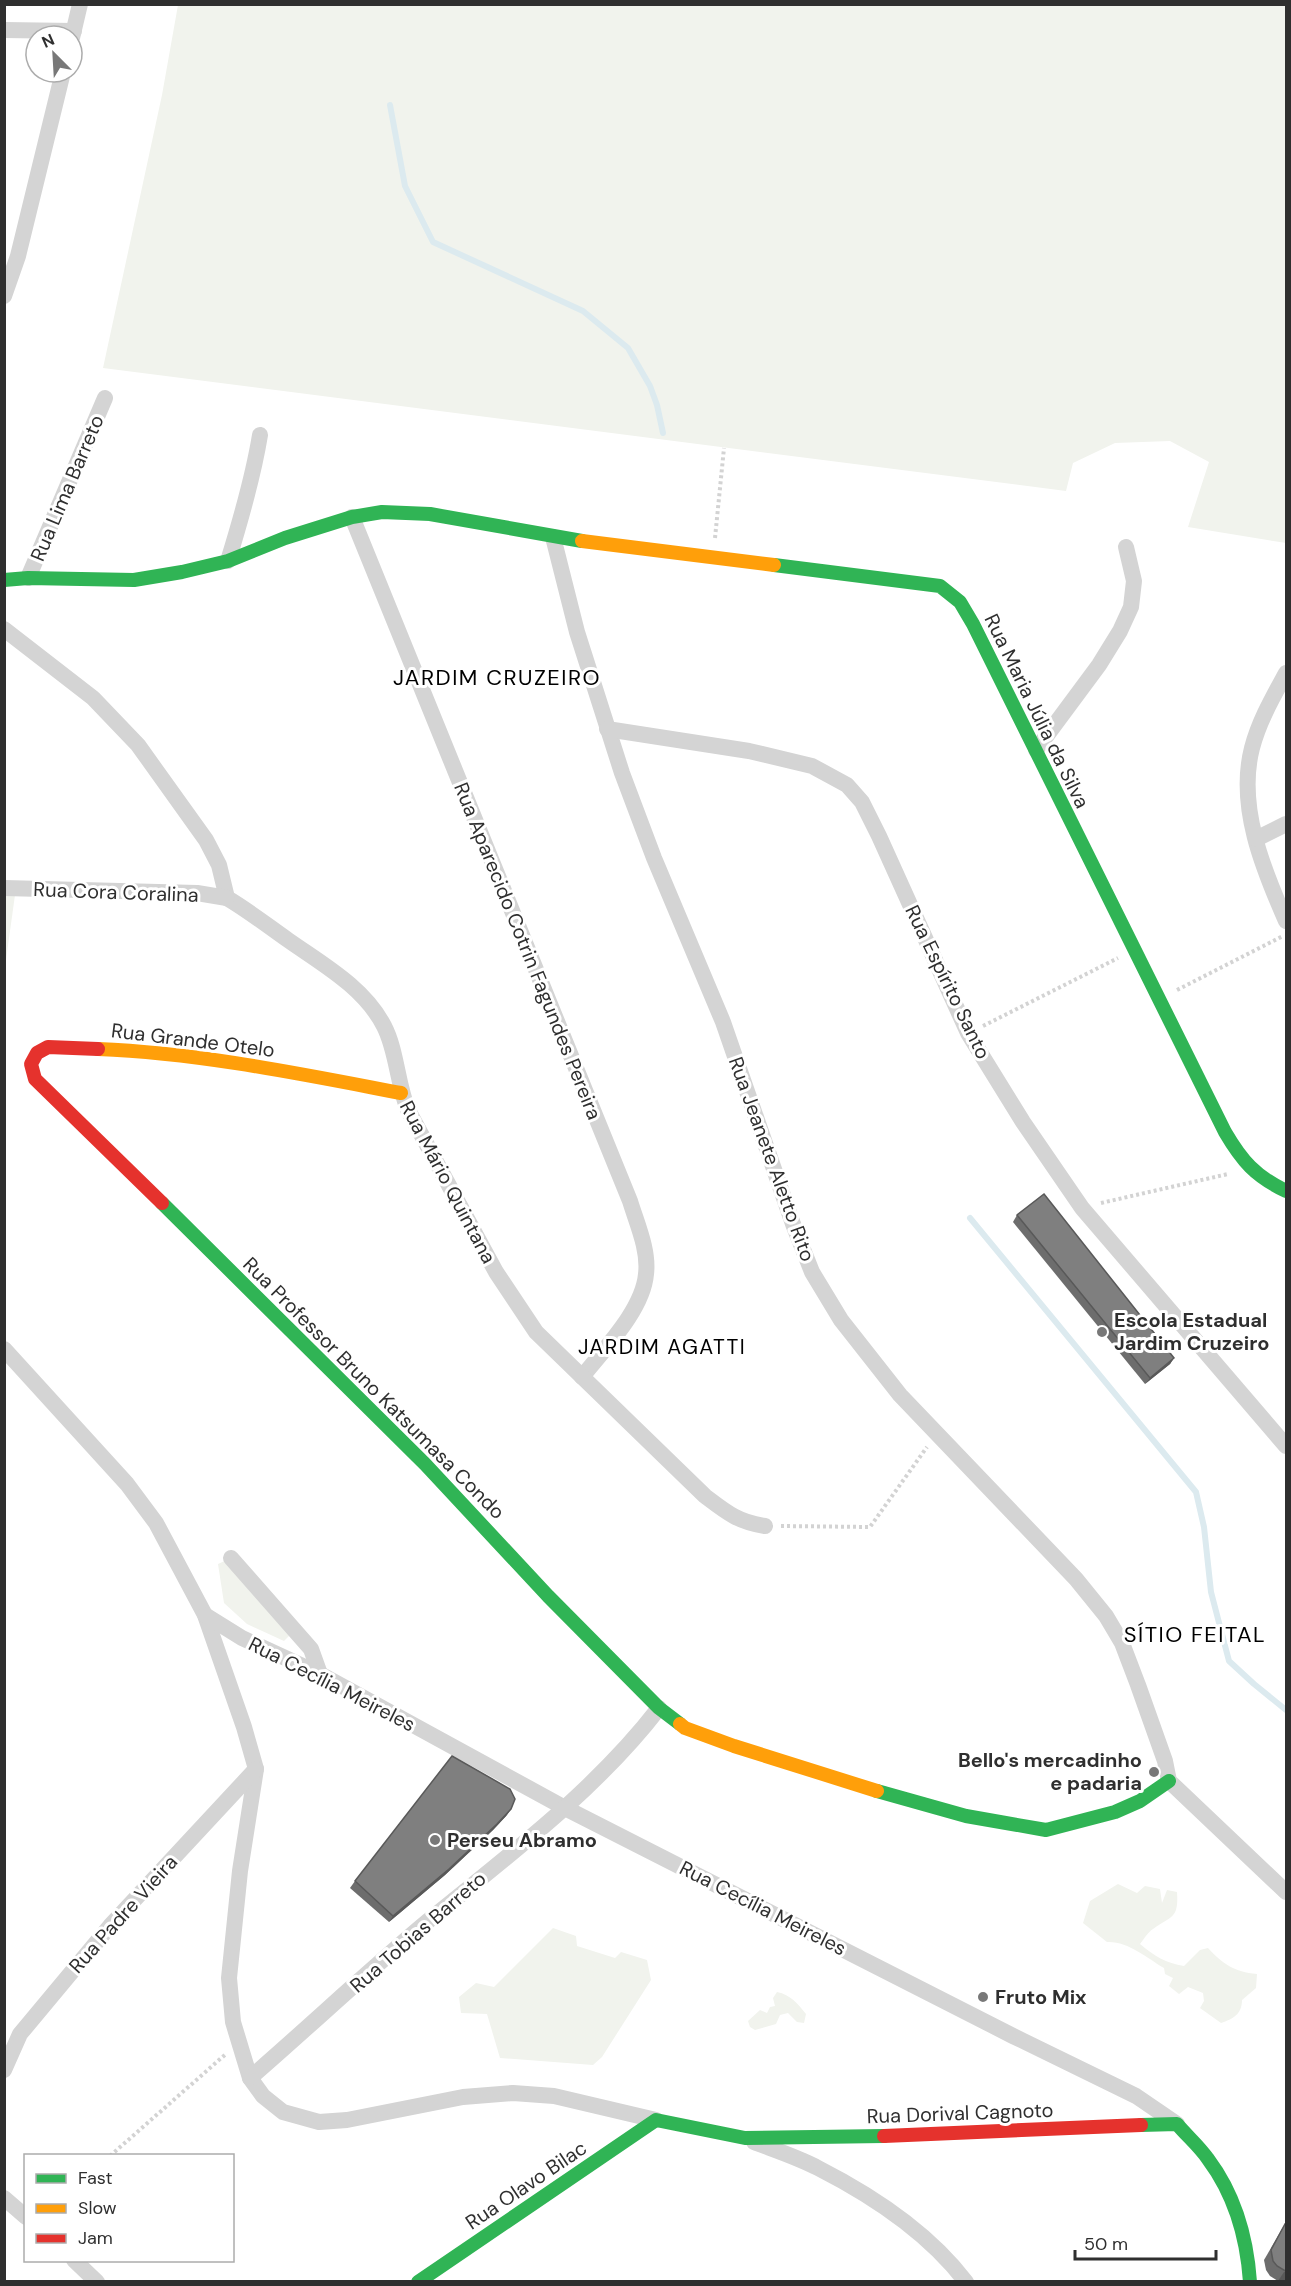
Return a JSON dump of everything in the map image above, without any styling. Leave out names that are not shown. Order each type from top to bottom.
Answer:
[{"type":"street","points":[[75,24],[80,4]]},
{"type":"street","points":[[4,30],[24,31]]},
{"type":"street","points":[[4,296],[18,256],[60,84]]},
{"type":"street","name":"Rua Lima Barreto","points":[[28,578],[105,398]]},
{"type":"street","points":[[228,561],[255,469],[260,435]]},
{"type":"street","name":"Rua Maria Júlia da Silva","points":[[4,580],[28,578],[134,580],[182,572],[228,561],[285,538],[352,517],[382,512],[430,514],[553,537],[940,586],[950,590],[965,609],[1220,1123],[1249,1170],[1264,1181],[1287,1191]]},
{"type":"street","name":"Rua Aparecido Cotrin Fagundes Pereira","points":[[352,517],[630,1201],[643,1244],[647,1272],[644,1290],[633,1310],[582,1377]]},
{"type":"street","name":"Rua Jeanete Aletto Rito","points":[[553,537],[577,632],[607,729],[654,858],[723,1022],[793,1224],[812,1272],[841,1320],[873,1362],[937,1434],[1053,1555],[1106,1616],[1122,1643],[1165,1761],[1169,1781]]},
{"type":"street","points":[[1036,750],[1099,665],[1131,608],[1134,581],[1126,547]]},
{"type":"street","points":[[4,629],[93,698],[138,745],[206,840],[219,865],[227,898]]},
{"type":"street","points":[[1287,673],[1268,707],[1252,749],[1248,791],[1256,839],[1287,921]]},
{"type":"street","name":"Rua Espírito Santo","points":[[607,729],[748,751],[812,766],[847,785],[862,802],[879,836],[968,1033],[1023,1122],[1082,1208],[1287,1446]]},
{"type":"street","points":[[1256,839],[1287,824]]},
{"type":"street","name":"Rua Cora Coralina","points":[[4,888],[197,892],[227,898]]},
{"type":"street","name":"Rua Mário Quintana","points":[[227,898],[255,915],[336,974],[367,1001],[385,1027],[401,1093],[496,1272],[519,1310],[536,1332],[705,1496],[733,1517],[751,1524],[765,1526]]},
{"type":"street","name":"Rua Grande Otelo","points":[[56,1100],[35,1079],[31,1064],[37,1053],[48,1047],[125,1050],[268,1068],[401,1093]]},
{"type":"street","name":"Rua Professor Bruno Katsumasa Condo","points":[[56,1100],[417,1456],[548,1596],[659,1708],[685,1728],[734,1746],[922,1805],[966,1816],[1046,1830],[1115,1812],[1140,1801],[1169,1781]]},
{"type":"street","points":[[4,1349],[127,1484],[156,1523],[205,1615],[244,1727],[256,1769],[240,1871],[229,1978],[233,2022],[250,2078],[263,2096],[283,2112],[319,2122],[347,2120],[464,2097],[513,2093],[554,2096],[656,2120]]},
{"type":"street","points":[[231,1558],[311,1649],[320,1674]]},
{"type":"street","name":"Rua Cecília Meireles","points":[[205,1615],[242,1638],[320,1674],[565,1808],[1013,2036],[1126,2090],[1177,2124],[1214,2166],[1235,2205],[1250,2266],[1250,2282]]},
{"type":"street","name":"Rua Tobias Barreto","points":[[250,2078],[417,1931],[565,1808],[635,1739],[659,1708]]},
{"type":"street","name":"Rua Padre Vieira","points":[[4,2070],[20,2034],[110,1926],[256,1769]]},
{"type":"street","points":[[1169,1781],[1287,1892]]},
{"type":"street","name":"Rua Dorival Cagnoto","points":[[656,2120],[745,2138],[876,2136],[1177,2124]]},
{"type":"street","name":"Rua Olavo Bilac","points":[[418,2282],[656,2120]]},
{"type":"street","points":[[745,2138],[817,2167],[894,2213],[937,2247],[966,2282]]},
{"type":"street","points":[[4,2198],[24,2215]]},
{"type":"street","points":[[76,2262],[97,2282]]},
{"type":"street","name":"Rua Cecília Meireles","points":[[1250,2266],[1259,2282]]},
{"type":"path","points":[[714,557],[724,448]]},
{"type":"path","points":[[1158,999],[1287,934]]},
{"type":"path","points":[[968,1033],[1134,951]]},
{"type":"path","points":[[1082,1208],[1249,1170]]},
{"type":"path","points":[[765,1526],[870,1527],[937,1434]]},
{"type":"path","points":[[112,2154],[234,2046]]},
{"type":"shaded area","points":[[178,5],[1286,5],[1286,543],[1188,527],[1209,462],[1170,441],[1115,443],[1073,463],[1066,491],[103,368],[162,95]]},
{"type":"shaded area","points":[[5,895],[15,895],[5,967]]},
{"type":"shaded area","points":[[229,1559],[293,1632],[284,1641],[247,1624],[224,1603],[218,1564]]},
{"type":"shaded area","points":[[1118,1884],[1137,1893],[1145,1886],[1160,1889],[1162,1903],[1167,1890],[1177,1892],[1175,1912],[1169,1919],[1151,1930],[1140,1944],[1155,1955],[1184,1966],[1200,1950],[1208,1948],[1230,1966],[1257,1974],[1256,1988],[1242,2000],[1236,2015],[1221,2023],[1200,2008],[1204,2001],[1203,1993],[1188,1987],[1179,1994],[1169,1986],[1173,1978],[1165,1974],[1164,1968],[1130,1947],[1107,1942],[1083,1923],[1090,1901]]},
{"type":"shaded area","points":[[553,1928],[576,1936],[577,1946],[615,1958],[621,1952],[647,1960],[651,1980],[602,2057],[593,2065],[500,2058],[487,2014],[461,2013],[459,1997],[476,1983],[494,1987]]},
{"type":"shaded area","points":[[777,1992],[790,1997],[800,2006],[806,2014],[804,2023],[797,2022],[788,2013],[780,2015],[776,2024],[755,2030],[750,2027],[748,2021],[760,2010],[767,2013],[770,2007],[775,2006],[773,1998]]},
{"type":"building","points":[[1044,1194],[1174,1358],[1150,1378],[1017,1215]]},
{"type":"building","name":"Perseu Abramo","points":[[452,1756],[510,1789],[515,1799],[511,1809],[497,1824],[449,1869],[393,1916],[355,1881]]},
{"type":"building","points":[[1285,2224],[1287,2225],[1287,2272],[1273,2261],[1271,2250]]},
{"type":"waterway","points":[[390,105],[405,186],[433,242],[583,311],[628,348],[650,386],[663,433]]},
{"type":"waterway","points":[[970,1218],[1196,1492],[1204,1527],[1211,1592],[1229,1661],[1286,1710]]},
{"type":"traffic: fast","points":[[4,580],[28,578],[134,580],[182,572],[228,561],[285,538],[352,517],[382,512],[430,514],[582,541]]},
{"type":"traffic: fast","points":[[774,565],[940,586],[960,602],[1225,1132],[1250,1167],[1266,1180],[1286,1191]]},
{"type":"traffic: fast","points":[[162,1203],[425,1464],[548,1596],[659,1708],[680,1724]]},
{"type":"traffic: fast","points":[[877,1791],[966,1816],[1046,1830],[1115,1812],[1140,1801],[1169,1781]]},
{"type":"traffic: fast","points":[[418,2282],[656,2120],[745,2138],[884,2136]]},
{"type":"traffic: fast","points":[[1141,2125],[1177,2124],[1208,2159],[1226,2187],[1238,2218],[1243,2233],[1250,2282]]},
{"type":"traffic: slow","points":[[582,541],[774,565]]},
{"type":"traffic: slow","points":[[98,1049],[212,1060],[401,1093]]},
{"type":"traffic: slow","points":[[680,1724],[685,1728],[734,1746],[877,1791]]},
{"type":"traffic: jam","points":[[98,1049],[48,1047],[37,1053],[31,1064],[35,1079],[162,1203]]},
{"type":"traffic: jam","points":[[884,2136],[1141,2125]]},
{"type":"place","name":"Escola Estadual Jardim Cruzeiro","points":[[1102,1332]]},
{"type":"place","name":"Bello's mercadinho e padaria","points":[[1154,1772]]},
{"type":"place","name":"Perseu Abramo","points":[[435,1840]]},
{"type":"place","name":"Fruto Mix","points":[[983,1997]]},
{"type":"district","name":"JARDIM CRUZEIRO","points":[[497,677]]},
{"type":"district","name":"JARDIM AGATTI","points":[[662,1347]]},
{"type":"district","name":"SÍTIO FEITAL","points":[[1195,1634]]}]
